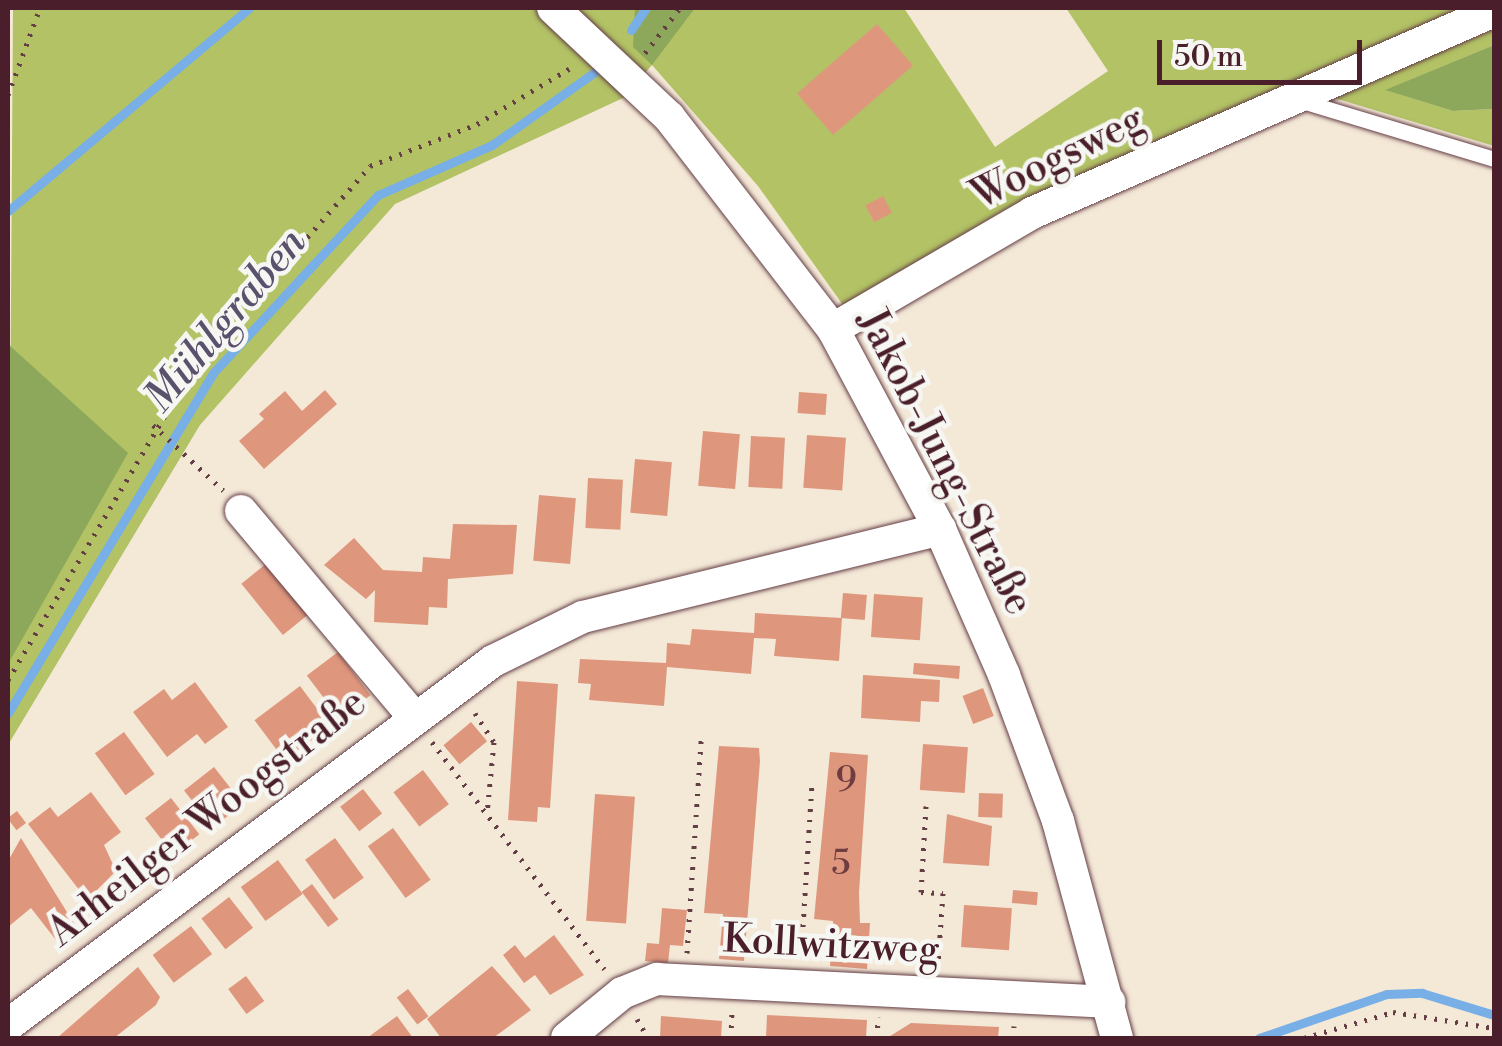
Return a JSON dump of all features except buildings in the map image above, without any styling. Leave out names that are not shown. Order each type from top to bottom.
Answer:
[{"type":"street","name":"Jakob-Jung-Straße","points":[[553,8],[626,74],[740,200],[833,329],[940,529],[1058,821],[1116,1038]]},
{"type":"street","name":"Woogsweg","points":[[833,329],[1020,219],[1286,96],[1494,10]]},
{"type":"street","name":"Arheilger Woogstraße","points":[[241,511],[412,715]]},
{"type":"street","name":"Arheilger Woogstraße","points":[[8,1026],[412,715],[457,685],[582,617],[940,529]]},
{"type":"street","name":"Kollwitzweg","points":[[568,1038],[622,993],[656,979],[1109,1002]]},
{"type":"street","points":[[8,1026],[15,1038]]},
{"type":"lane","points":[[1286,96],[1494,160]]},
{"type":"path","points":[[8,95],[40,8]]},
{"type":"path","points":[[626,74],[680,8]]},
{"type":"path","points":[[8,680],[154,425],[370,166],[477,124],[596,47]]},
{"type":"path","points":[[154,425],[179,442],[241,511]]},
{"type":"path","points":[[457,685],[494,742],[487,814]]},
{"type":"path","points":[[412,715],[622,993],[648,1038]]},
{"type":"path","points":[[685,981],[701,740]]},
{"type":"path","points":[[800,986],[812,785]]},
{"type":"path","points":[[926,806],[920,892],[942,894],[936,993]]},
{"type":"path","points":[[1304,1038],[1393,1012],[1494,1028]]},
{"type":"green space","points":[[13,8],[904,8],[995,147],[1108,71],[1066,8],[1465,8],[1008,208],[843,305],[758,186],[652,65],[623,98],[395,204],[200,425],[8,745]]},
{"type":"green space","points":[[635,8],[695,8],[652,65],[633,47]]},
{"type":"green space","points":[[1494,29],[1494,45],[1386,90],[1453,111],[1494,109],[1494,146],[1331,97]]},
{"type":"green space","points":[[1494,45],[1494,109],[1453,111],[1385,90]]},
{"type":"green space","points":[[8,344],[128,453],[8,664]]},
{"type":"waterway","points":[[8,211],[249,8]]},
{"type":"waterway","name":"Mühlgraben","points":[[631,30],[646,8]]},
{"type":"waterway","name":"Mühlgraben","points":[[8,713],[213,373],[378,195],[492,145],[596,71]]},
{"type":"waterway","points":[[1259,1038],[1387,994],[1422,993],[1494,1015]]}]
